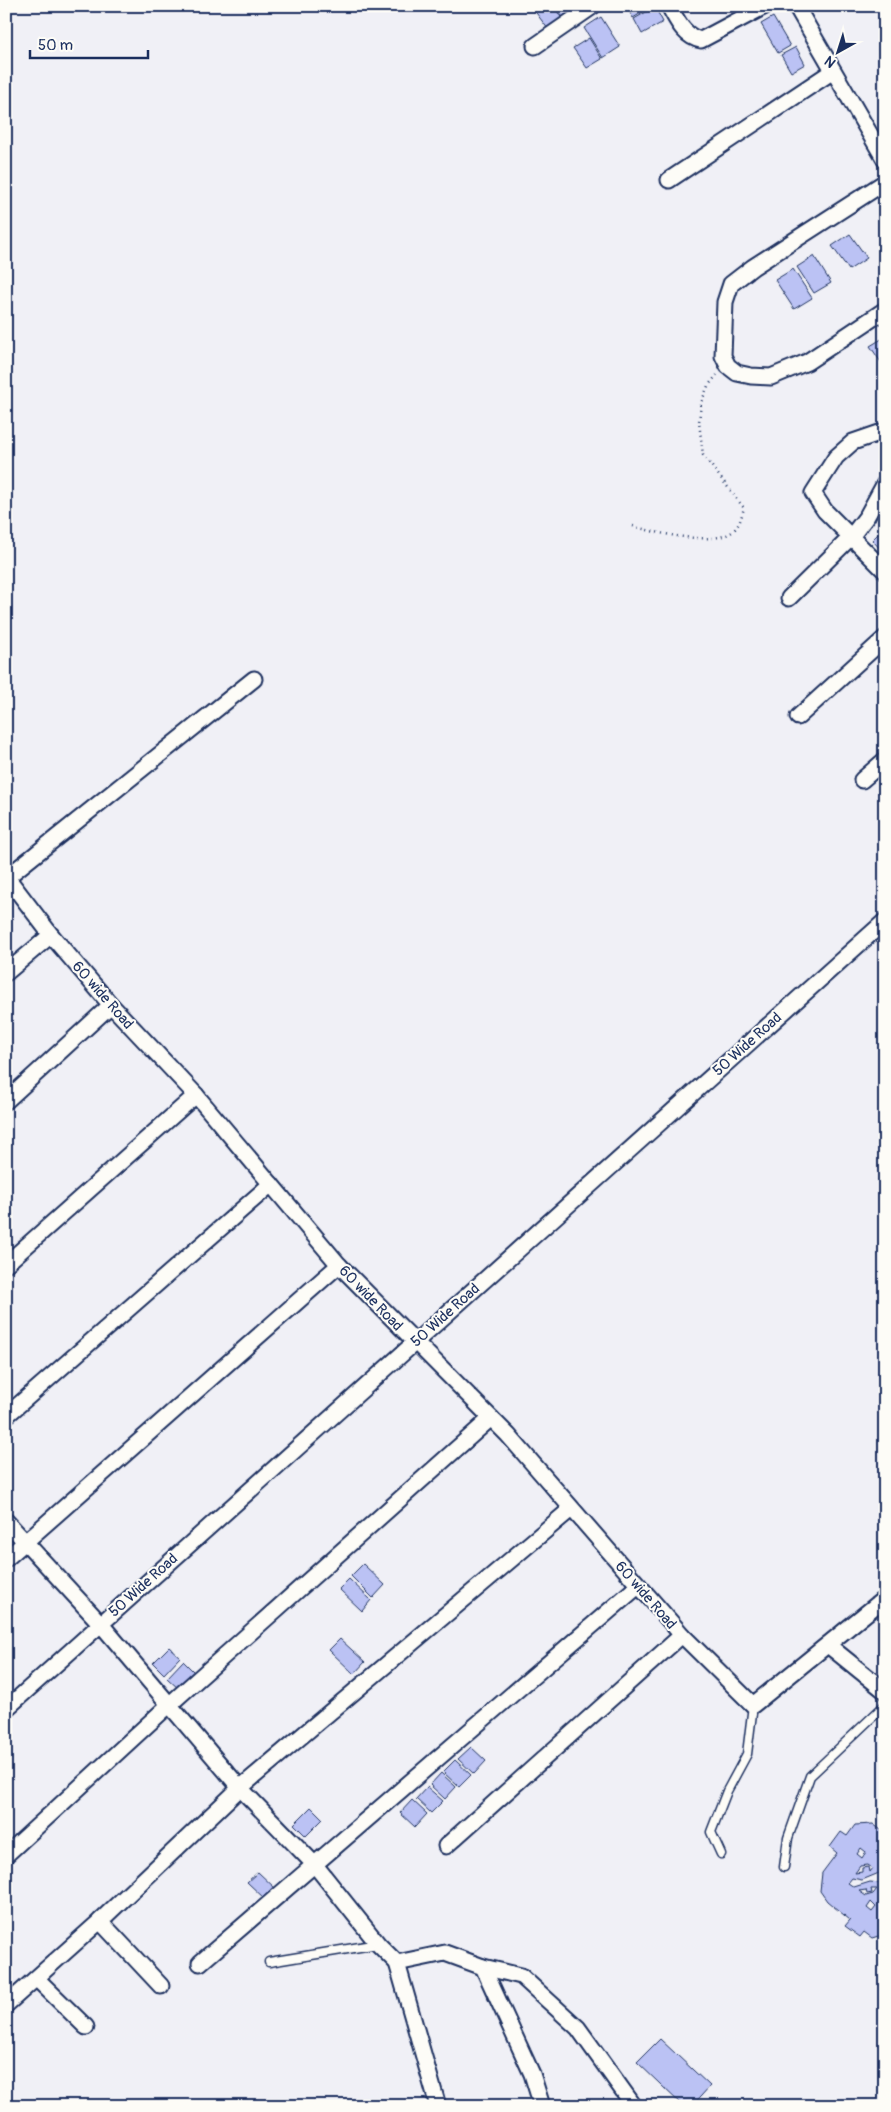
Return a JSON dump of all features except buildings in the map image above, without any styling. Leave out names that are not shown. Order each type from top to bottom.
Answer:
[{"type":"street","points":[[535,46],[594,6]]},
{"type":"street","points":[[669,6],[686,32],[693,38],[701,40],[765,6]]},
{"type":"street","points":[[796,6],[885,160]]},
{"type":"street","points":[[669,180],[833,70]]},
{"type":"street","points":[[885,182],[753,267],[731,284],[725,302],[724,356],[728,366],[737,372],[751,376],[771,377],[790,371],[807,362],[885,310]]},
{"type":"street","points":[[885,431],[853,442],[836,457],[813,493],[825,511],[885,571]]},
{"type":"street","points":[[789,598],[850,537],[867,516],[885,483]]},
{"type":"street","points":[[798,717],[885,638]]},
{"type":"street","points":[[7,877],[254,680]]},
{"type":"street","points":[[862,780],[885,760]]},
{"type":"street","name":"60 wide Road","points":[[7,877],[51,935],[111,1005],[196,1095],[339,1265],[508,1435],[682,1635],[753,1705]]},
{"type":"street","name":"50 Wide Road","points":[[6,1709],[885,921]]},
{"type":"street","points":[[6,973],[51,935]]},
{"type":"street","points":[[6,1100],[111,1005]]},
{"type":"street","points":[[6,1264],[196,1095]]},
{"type":"street","points":[[6,1416],[271,1184]]},
{"type":"street","points":[[6,1559],[339,1265]]},
{"type":"street","points":[[6,1855],[170,1705],[491,1418]]},
{"type":"street","points":[[6,2005],[100,1921],[240,1788],[572,1509]]},
{"type":"street","points":[[6,1521],[100,1623],[240,1788],[315,1865],[378,1944],[397,1963],[438,2106]]},
{"type":"street","points":[[200,1963],[638,1586]]},
{"type":"street","points":[[753,1705],[885,1598]]},
{"type":"street","points":[[446,1846],[682,1635]]},
{"type":"street","points":[[828,1644],[885,1691]]},
{"type":"street","points":[[100,1921],[161,1986]]},
{"type":"street","points":[[397,1963],[445,1953],[483,1967],[521,1976],[578,2028],[634,2106]]},
{"type":"street","points":[[483,1967],[532,2074],[542,2106]]},
{"type":"street","points":[[37,1979],[86,2027]]},
{"type":"lane","points":[[721,1854],[711,1832],[727,1791],[746,1754],[753,1705]]},
{"type":"lane","points":[[784,1867],[788,1838],[810,1776],[885,1705]]},
{"type":"lane","points":[[269,1962],[378,1944]]},
{"type":"path","points":[[633,526],[654,533],[689,538],[730,533],[739,524],[744,508],[703,455],[699,422],[701,403],[708,386],[728,366]]}]
